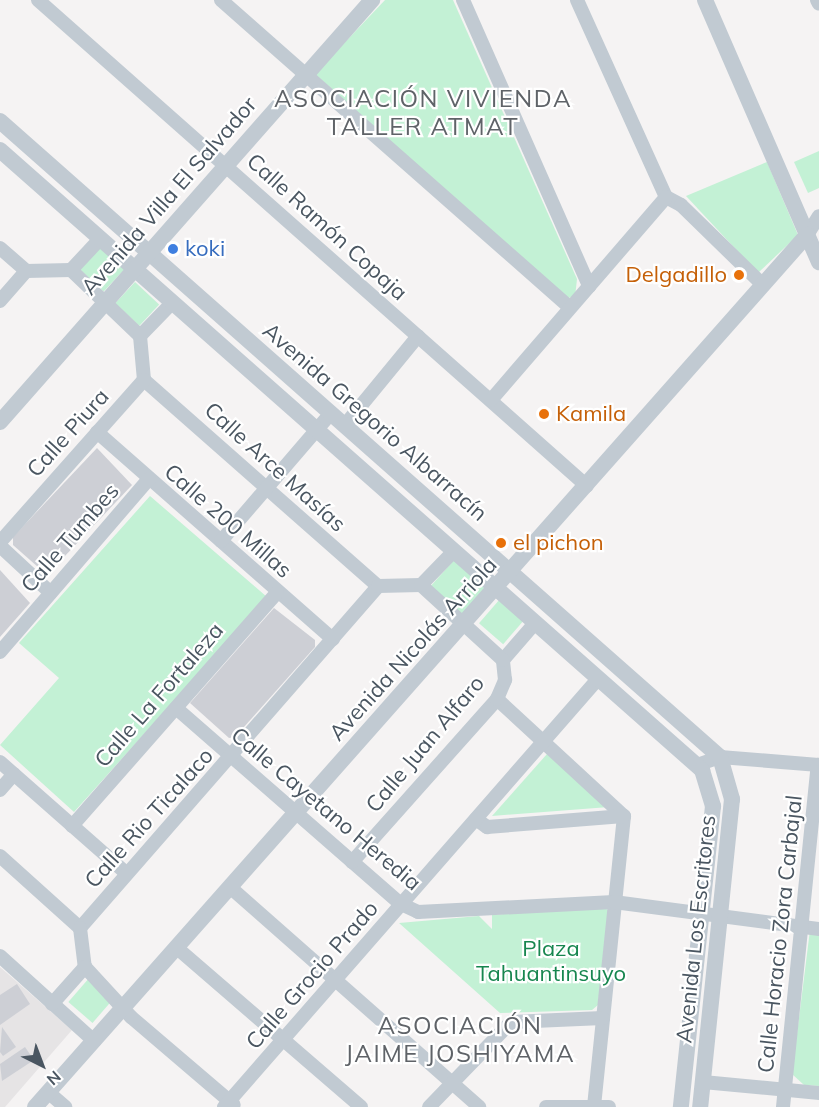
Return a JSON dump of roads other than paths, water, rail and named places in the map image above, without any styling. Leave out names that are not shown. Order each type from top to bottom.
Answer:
[{"type":"street","name":"Calle Ramón Copaja","points":[[38,0],[587,486]]},
{"type":"street","points":[[221,0],[306,72],[570,308]]},
{"type":"street","name":"Avenida Villa El Salvador","points":[[0,422],[306,72],[372,0]]},
{"type":"street","points":[[463,0],[589,286]]},
{"type":"street","points":[[577,0],[666,197],[681,205],[763,285]]},
{"type":"street","points":[[705,0],[819,262]]},
{"type":"street","name":"Avenida Gregorio Albarracín","points":[[0,121],[720,757]]},
{"type":"street","name":"Avenida Gregorio Albarracín","points":[[0,150],[597,680],[697,765]]},
{"type":"street","points":[[491,400],[666,197]]},
{"type":"street","name":"Avenida Nicolás Arriola","points":[[35,1107],[497,590],[807,235],[819,216]]},
{"type":"street","points":[[70,270],[100,239]]},
{"type":"street","points":[[0,248],[26,271],[70,270],[140,336],[144,380]]},
{"type":"street","points":[[0,301],[26,271]]},
{"type":"street","points":[[140,336],[172,302]]},
{"type":"street","points":[[345,425],[418,336]]},
{"type":"street","name":"Calle Piura","points":[[0,544],[144,380]]},
{"type":"street","name":"Calle Arce Masías","points":[[144,380],[378,586]]},
{"type":"street","points":[[221,540],[331,413]]},
{"type":"street","name":"Calle 200 Millas","points":[[97,432],[221,540],[277,593],[333,639]]},
{"type":"street","name":"Calle Tumbes","points":[[0,652],[149,479]]},
{"type":"street","points":[[0,544],[51,593]]},
{"type":"street","points":[[421,585],[454,551]]},
{"type":"street","points":[[378,586],[421,585],[503,660],[535,623]]},
{"type":"street","name":"Calle Rio Ticalaco","points":[[80,928],[378,586]]},
{"type":"street","name":"Calle La Fortaleza","points":[[72,825],[277,593]]},
{"type":"street","name":"Calle Juan Alfaro","points":[[352,862],[497,699],[505,680],[503,660]]},
{"type":"street","name":"Calle Grocio Prado","points":[[230,1105],[283,1040],[597,680]]},
{"type":"street","points":[[497,699],[624,816]]},
{"type":"street","name":"Calle Cayetano Heredia","points":[[176,708],[401,904],[418,912],[615,902],[819,929]]},
{"type":"street","points":[[697,765],[720,757],[819,765]]},
{"type":"street","name":"Avenida Los Escritores","points":[[700,1107],[732,790],[720,757]]},
{"type":"street","points":[[0,762],[126,873]]},
{"type":"street","name":"Avenida Los Escritores","points":[[681,1107],[713,798],[697,765]]},
{"type":"street","name":"Calle Horacio Zora Carbajal","points":[[783,1107],[802,927],[814,848],[819,765]]},
{"type":"street","points":[[0,790],[14,774]]},
{"type":"street","points":[[476,819],[487,827],[624,816]]},
{"type":"street","points":[[594,1106],[624,816]]},
{"type":"street","points":[[0,856],[80,928],[85,967],[124,1008],[230,1105]]},
{"type":"street","points":[[231,888],[479,1107]]},
{"type":"street","points":[[177,948],[361,1107]]},
{"type":"street","points":[[0,956],[94,1041]]},
{"type":"street","points":[[52,1004],[85,967]]},
{"type":"street","points":[[429,1107],[450,1082],[511,1022],[603,1018]]},
{"type":"street","points":[[704,1082],[819,1093]]},
{"type":"street","points":[[48,1092],[65,1107]]},
{"type":"street","points":[[546,1107],[609,1107]]},
{"type":"place","name":"koki","points":[[173,249]]},
{"type":"place","name":"Delgadillo","points":[[739,275]]},
{"type":"place","name":"Kamila","points":[[544,414]]},
{"type":"place","name":"el pichon","points":[[501,543]]},
{"type":"district","name":"ASOCIACIÓN VIVIENDA TALLER ATMAT","points":[[423,113]]},
{"type":"district","name":"ASOCIACIÓN JAIME JOSHIYAMA","points":[[460,1040]]},
{"type":"park label","name":"Plaza Tahuantinsuyo","points":[[551,960]]}]
